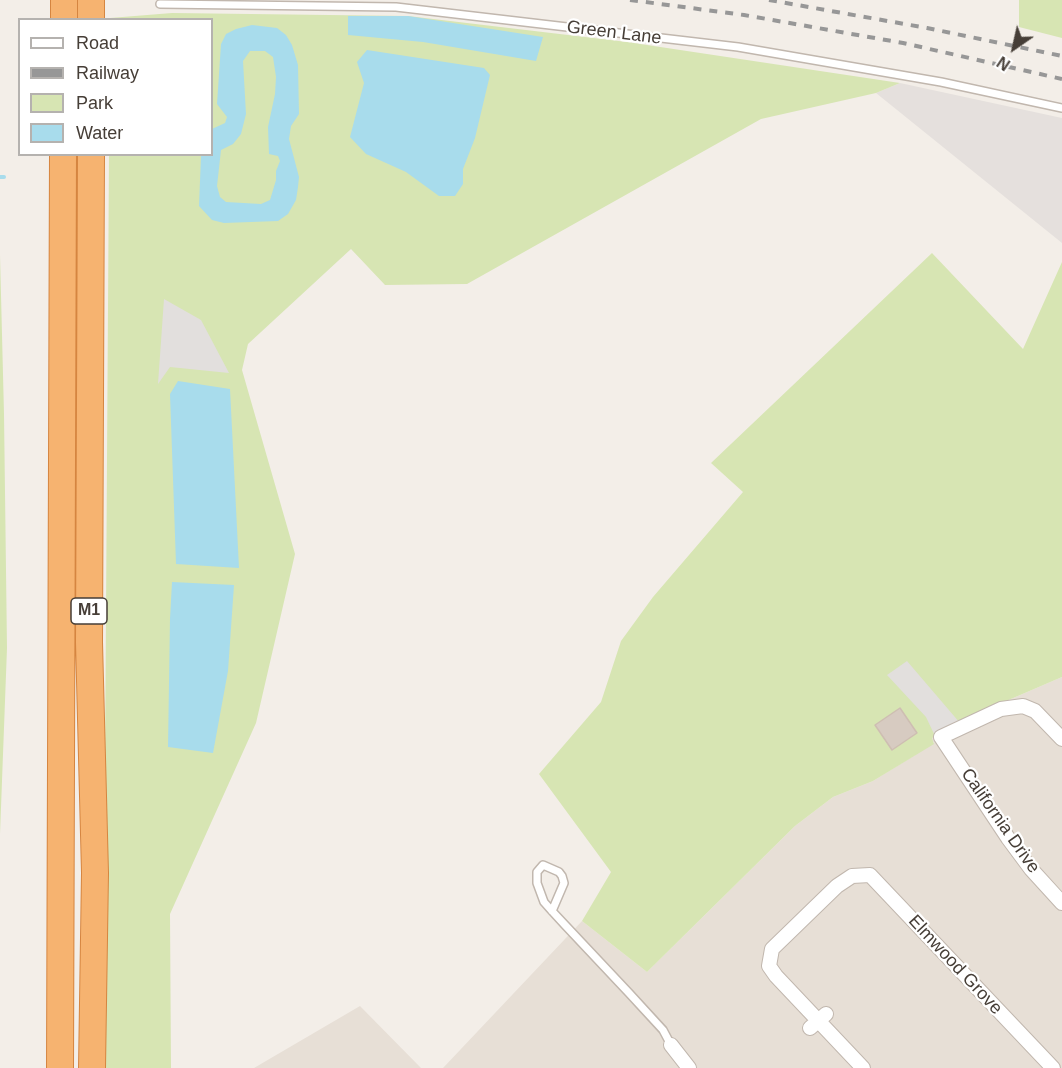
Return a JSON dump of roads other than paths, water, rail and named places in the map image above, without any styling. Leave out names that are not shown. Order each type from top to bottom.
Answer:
[{"type":"highway","points":[[64,0],[64,18]]},
{"type":"highway","points":[[91,0],[91,18]]},
{"type":"highway","name":"M1","points":[[60,1068],[63,156]]},
{"type":"highway","name":"M1","points":[[91,156],[89,642],[95,873],[92,1068]]},
{"type":"street","name":"California Drive","points":[[1062,739],[1035,711],[1023,706],[1001,709],[941,737],[1008,838],[1031,869],[1062,903]]},
{"type":"street","name":"Elmwood Grove","points":[[863,1068],[776,976],[770,966],[772,949],[837,886],[852,876],[870,876],[1053,1068]]},
{"type":"street","points":[[671,1045],[689,1068]]},
{"type":"lane","name":"Green Lane","points":[[160,4],[396,7],[738,47],[941,82],[1062,108]]},
{"type":"lane","points":[[552,911],[564,883],[559,872],[543,865],[537,872],[537,882],[544,902],[552,911],[663,1030],[671,1045]]},
{"type":"water","points":[[348,16],[408,16],[543,37],[536,61],[423,42],[348,35]]},
{"type":"water","points":[[252,25],[277,28],[286,35],[292,45],[298,65],[299,114],[291,126],[289,139],[299,177],[298,187],[296,200],[288,214],[278,221],[224,223],[212,220],[199,206],[201,156],[213,156],[213,129],[225,123],[227,117],[217,104],[221,44],[226,34]],"holes":[[[250,51],[265,51],[273,57],[276,77],[268,127],[269,154],[278,156],[280,161],[270,200],[261,204],[226,202],[220,197],[217,186],[221,150],[233,144],[241,134],[246,114],[243,61]]]},
{"type":"water","points":[[367,50],[484,68],[490,75],[475,138],[463,169],[463,184],[455,196],[439,196],[406,172],[366,154],[350,137],[364,83],[357,62]]},
{"type":"water","points":[[178,381],[230,389],[239,568],[176,564],[170,394]]},
{"type":"water","points":[[172,582],[234,585],[228,671],[213,753],[168,747]]},
{"type":"railway","points":[[630,0],[744,15],[903,43],[1062,79]]},
{"type":"railway","points":[[769,0],[927,28],[1062,56]]}]
